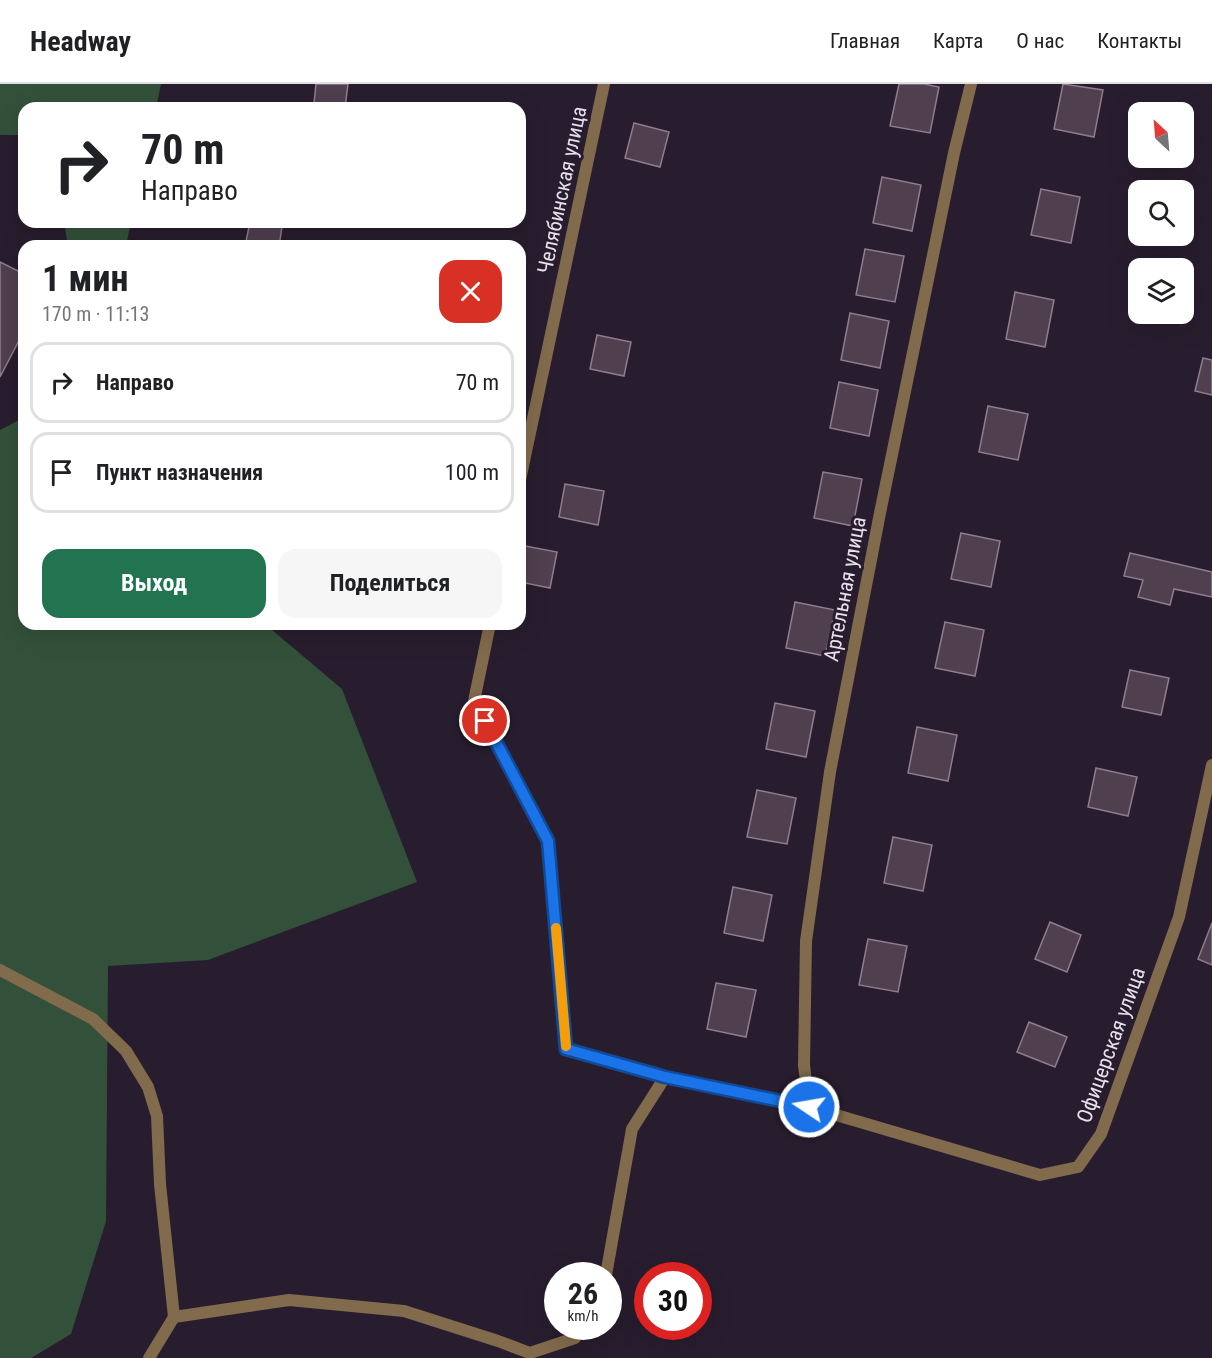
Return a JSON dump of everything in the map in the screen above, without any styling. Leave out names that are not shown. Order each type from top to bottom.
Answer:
[{"type":"street","name":"Челябинская улица","points":[[526,452],[604,84]]},
{"type":"street","name":"Артельная улица","points":[[809,1107],[804,1065],[806,941],[830,772],[880,513],[971,84]]},
{"type":"street","name":"Офицерская улица","points":[[489,630],[474,701],[548,841],[566,1049],[665,1077],[809,1107],[1040,1175],[1078,1167],[1101,1134],[1179,917],[1212,765]]},
{"type":"street","points":[[0,970],[93,1019],[126,1051],[148,1087],[157,1116],[160,1184],[174,1317],[149,1358]]},
{"type":"street","points":[[608,1262],[632,1129],[665,1077]]},
{"type":"street","points":[[174,1317],[289,1300],[404,1311],[530,1353],[569,1340]]},
{"type":"green space","points":[[0,84],[161,84],[157,102],[18,102],[18,135],[0,135]]},
{"type":"green space","points":[[65,228],[130,228],[127,240],[67,240]]},
{"type":"green space","points":[[18,421],[18,630],[272,630],[342,689],[417,882],[208,960],[108,966],[106,1221],[71,1334],[31,1358],[0,1358],[0,430]]},
{"type":"building","points":[[316,84],[348,84],[346,102],[314,102]]},
{"type":"building","points":[[899,84],[924,84],[939,87],[930,133],[890,126]]},
{"type":"building","points":[[1063,84],[1103,90],[1094,137],[1054,129]]},
{"type":"building","points":[[634,123],[669,132],[660,167],[625,158]]},
{"type":"building","points":[[882,177],[921,185],[912,231],[873,223]]},
{"type":"building","points":[[1041,189],[1080,197],[1071,243],[1031,235]]},
{"type":"building","points":[[249,228],[282,228],[280,240],[246,240]]},
{"type":"building","points":[[865,249],[904,256],[895,302],[856,295]]},
{"type":"building","points":[[0,262],[18,271],[18,342],[0,377]]},
{"type":"building","points":[[1015,292],[1054,300],[1045,347],[1006,339]]},
{"type":"building","points":[[850,313],[889,321],[880,368],[841,360]]},
{"type":"building","points":[[597,335],[631,342],[624,376],[590,369]]},
{"type":"building","points":[[1203,358],[1212,360],[1212,395],[1195,391]]},
{"type":"building","points":[[839,382],[878,390],[869,436],[830,428]]},
{"type":"building","points":[[988,406],[1028,414],[1018,460],[979,452]]},
{"type":"building","points":[[823,472],[862,479],[853,526],[814,518]]},
{"type":"building","points":[[565,484],[604,491],[598,525],[559,517]]},
{"type":"building","points":[[961,533],[1000,541],[991,587],[951,579]]},
{"type":"building","points":[[526,546],[557,552],[550,588],[526,583]]},
{"type":"building","points":[[1130,553],[1212,572],[1212,597],[1174,589],[1170,605],[1138,597],[1143,580],[1124,576]]},
{"type":"building","points":[[795,602],[835,610],[825,656],[786,648]]},
{"type":"building","points":[[945,622],[984,630],[975,676],[935,668]]},
{"type":"building","points":[[1130,670],[1169,678],[1161,715],[1122,707]]},
{"type":"building","points":[[775,703],[815,711],[806,757],[766,749]]},
{"type":"building","points":[[917,727],[957,735],[948,781],[908,773]]},
{"type":"building","points":[[1096,768],[1137,777],[1128,816],[1088,807]]},
{"type":"building","points":[[757,790],[796,798],[787,844],[747,837]]},
{"type":"building","points":[[893,837],[932,845],[923,891],[884,883]]},
{"type":"building","points":[[733,887],[772,895],[763,941],[724,933]]},
{"type":"building","points":[[1050,922],[1081,935],[1067,972],[1035,959]]},
{"type":"building","points":[[1212,923],[1212,965],[1198,959]]},
{"type":"building","points":[[868,939],[907,946],[898,992],[859,985]]},
{"type":"building","points":[[716,983],[756,990],[746,1037],[707,1029]]},
{"type":"building","points":[[1029,1022],[1067,1037],[1055,1067],[1017,1052]]},
{"type":"slow traffic","points":[[556,928],[566,1046]]},
{"type":"route","points":[[485,721],[548,841],[566,1049],[665,1077],[809,1107]]}]
